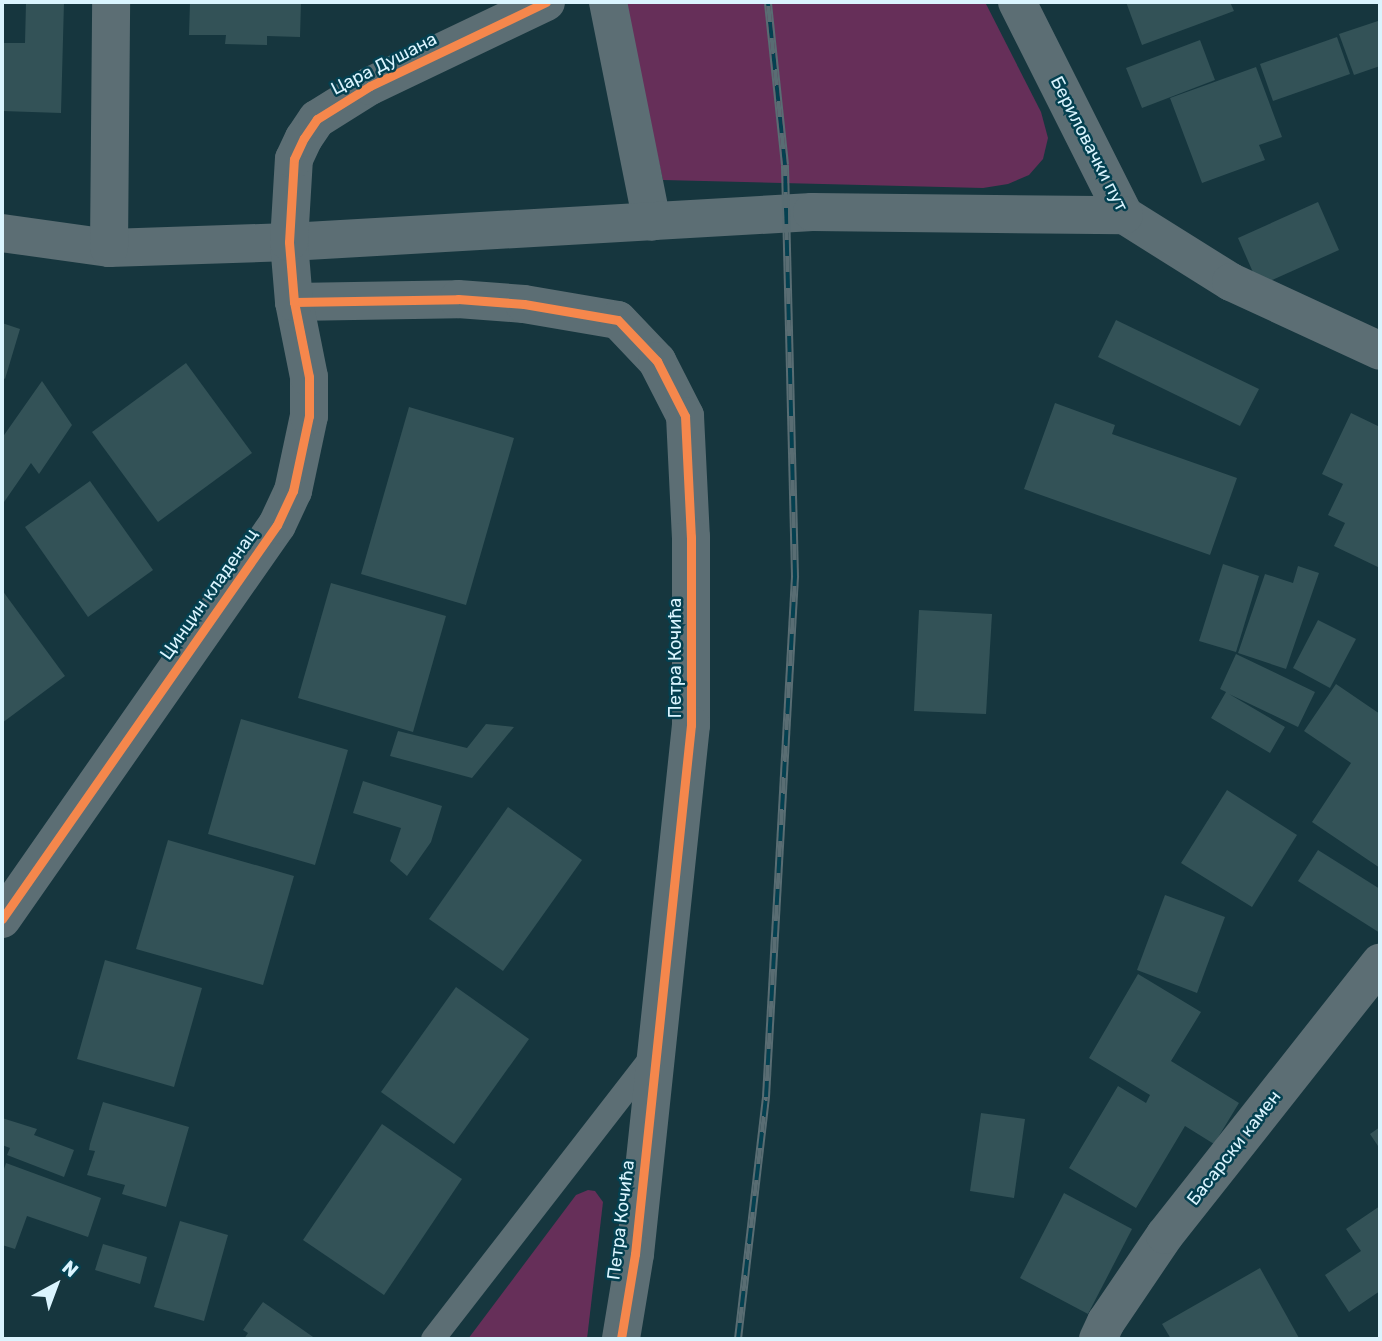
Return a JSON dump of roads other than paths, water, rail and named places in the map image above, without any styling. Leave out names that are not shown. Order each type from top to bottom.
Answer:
[{"type":"street","points":[[109,248],[111,2]]},
{"type":"street","name":"Цара Душана","points":[[289,242],[294,159],[317,119],[370,86],[546,2]]},
{"type":"street","points":[[608,2],[652,222]]},
{"type":"street","name":"Бериловачки пут","points":[[1017,2],[1124,215],[1231,282],[1380,351]]},
{"type":"street","points":[[2,233],[109,248],[289,242],[813,212],[1124,215]]},
{"type":"street","name":"Цинцин кладенац","points":[[2,919],[276,526],[293,491],[309,416],[309,377],[294,302],[289,242]]},
{"type":"street","name":"Петра Кочића","points":[[294,302],[458,299],[524,304],[618,320],[657,360],[685,416],[691,537],[691,725],[635,1254],[621,1339]]},
{"type":"street","name":"Басарски камен","points":[[1098,1339],[1106,1322],[1166,1235],[1380,963]]},
{"type":"lane","points":[[433,1339],[656,1051]]},
{"type":"railway","points":[[738,1339],[766,1097],[795,576],[785,165],[768,2]]}]
